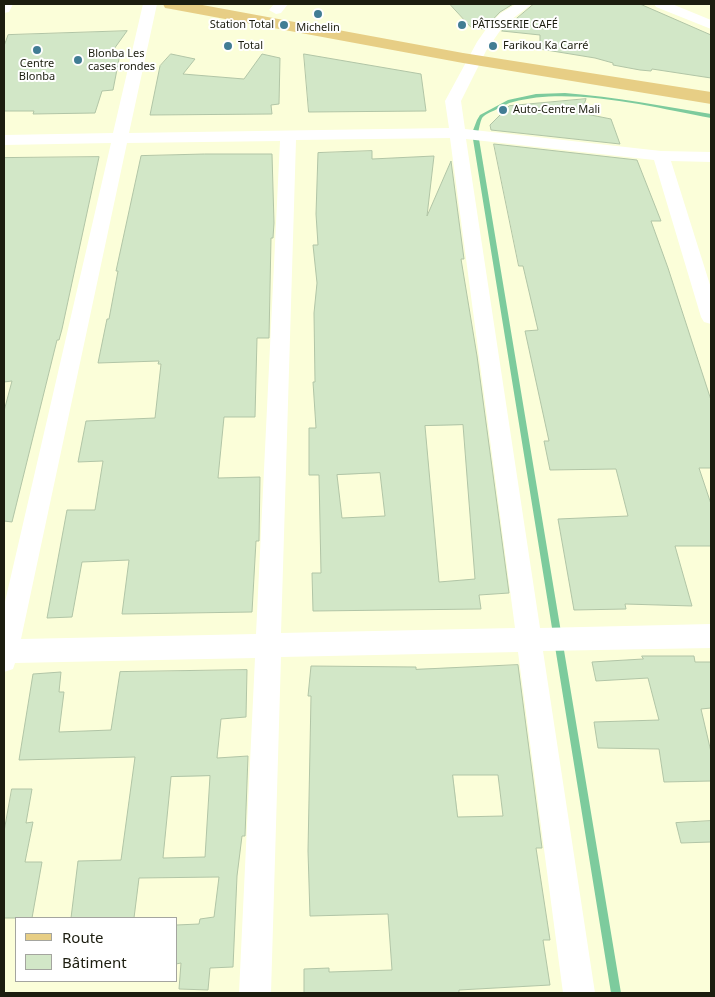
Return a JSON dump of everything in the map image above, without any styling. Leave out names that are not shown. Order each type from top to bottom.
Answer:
[{"type":"main road","points":[[171,4],[477,54],[711,98]]},
{"type":"main road","points":[[241,4],[279,7],[477,54],[711,86]]},
{"type":"street","points":[[4,9],[6,4]]},
{"type":"street","points":[[150,4],[4,654],[268,645],[711,636]]},
{"type":"street","points":[[525,4],[497,24],[477,54],[453,101],[579,993]]},
{"type":"street","points":[[661,4],[711,24]]},
{"type":"street","points":[[695,4],[711,24]]},
{"type":"street","points":[[4,140],[457,133],[661,156],[711,157]]},
{"type":"street","points":[[255,993],[288,137]]},
{"type":"street","points":[[661,156],[711,317]]},
{"type":"building","points":[[450,4],[513,4],[500,12],[484,29],[471,27]]},
{"type":"building","points":[[534,4],[640,4],[711,35],[711,78],[652,69],[651,71],[640,70],[613,65],[613,63],[595,58],[540,49],[540,35],[502,31]]},
{"type":"building","points":[[127,31],[114,49],[120,54],[113,90],[102,91],[95,113],[33,114],[34,111],[4,111],[4,46],[8,35]]},
{"type":"building","points":[[171,54],[195,59],[183,74],[244,79],[262,54],[280,58],[279,104],[271,105],[272,114],[150,115],[160,66]]},
{"type":"building","points":[[304,54],[421,74],[426,111],[309,112]]},
{"type":"building","points":[[586,99],[581,113],[611,119],[620,144],[491,130],[490,125],[509,106]]},
{"type":"building","points":[[494,144],[637,160],[661,221],[651,221],[711,400],[711,468],[699,468],[711,504],[711,546],[675,546],[692,606],[625,604],[626,609],[574,610],[558,519],[628,516],[616,469],[550,470],[544,441],[549,441],[525,331],[538,330],[523,266],[519,266]]},
{"type":"building","points":[[372,151],[372,159],[434,156],[427,216],[451,161],[464,259],[461,259],[477,356],[509,593],[479,595],[481,609],[313,611],[312,573],[321,573],[319,475],[309,475],[309,428],[316,428],[313,382],[315,382],[314,313],[317,283],[313,245],[318,245],[316,214],[318,153]],"holes":[[[463,425],[475,579],[439,582],[425,426]],[[380,473],[385,516],[342,518],[337,475]]]},
{"type":"building","points":[[272,154],[274,223],[273,238],[271,238],[269,338],[257,338],[255,417],[224,417],[218,478],[260,477],[259,541],[256,541],[252,612],[122,614],[129,560],[82,562],[72,617],[47,618],[67,510],[95,510],[103,461],[78,462],[86,421],[155,418],[161,364],[158,364],[159,361],[98,363],[107,319],[109,319],[118,271],[116,271],[141,156]]},
{"type":"building","points":[[99,157],[62,329],[59,340],[57,340],[12,522],[4,521],[4,411],[12,381],[4,382],[4,158]]},
{"type":"building","points":[[642,656],[694,656],[695,662],[711,662],[711,708],[701,709],[711,752],[711,781],[664,782],[659,749],[598,748],[594,722],[659,720],[648,678],[596,681],[592,662],[643,659]]},
{"type":"building","points":[[518,665],[542,848],[536,848],[550,940],[543,940],[550,985],[459,990],[459,993],[304,993],[304,969],[329,968],[329,972],[392,970],[388,914],[310,916],[308,851],[311,696],[308,696],[311,666],[416,667],[416,669]],"holes":[[[453,775],[498,775],[503,816],[458,817]]]},
{"type":"building","points":[[247,670],[246,717],[221,719],[217,758],[248,756],[245,836],[242,836],[237,876],[233,967],[210,968],[208,990],[179,989],[181,963],[178,964],[178,925],[199,924],[200,919],[214,917],[219,877],[139,878],[134,917],[71,917],[78,861],[121,860],[135,757],[19,760],[33,674],[61,672],[59,692],[64,692],[59,732],[111,730],[120,672]],"holes":[[[210,776],[205,857],[163,858],[171,777]]]},
{"type":"building","points":[[12,789],[32,789],[26,823],[33,822],[25,862],[42,862],[32,917],[4,918],[4,832]]},
{"type":"building","points":[[711,821],[711,842],[681,843],[676,823]]},
{"type":"waterway","points":[[616,993],[475,133],[480,118],[489,111],[510,101],[536,96],[597,97],[711,116]]},
{"type":"place","name":"Michelin","points":[[318,14]]},
{"type":"place","name":"Station Total","points":[[284,25]]},
{"type":"place","name":"PÂTISSERIE CAFÉ","points":[[462,25]]},
{"type":"place","name":"Total","points":[[228,46]]},
{"type":"place","name":"Farikou Ka Carré","points":[[493,46]]},
{"type":"place","name":"Centre Blonba","points":[[37,50]]},
{"type":"place","name":"Blonba Les cases rondes","points":[[78,60]]},
{"type":"place","name":"Auto-Centre Mali","points":[[503,110]]}]
